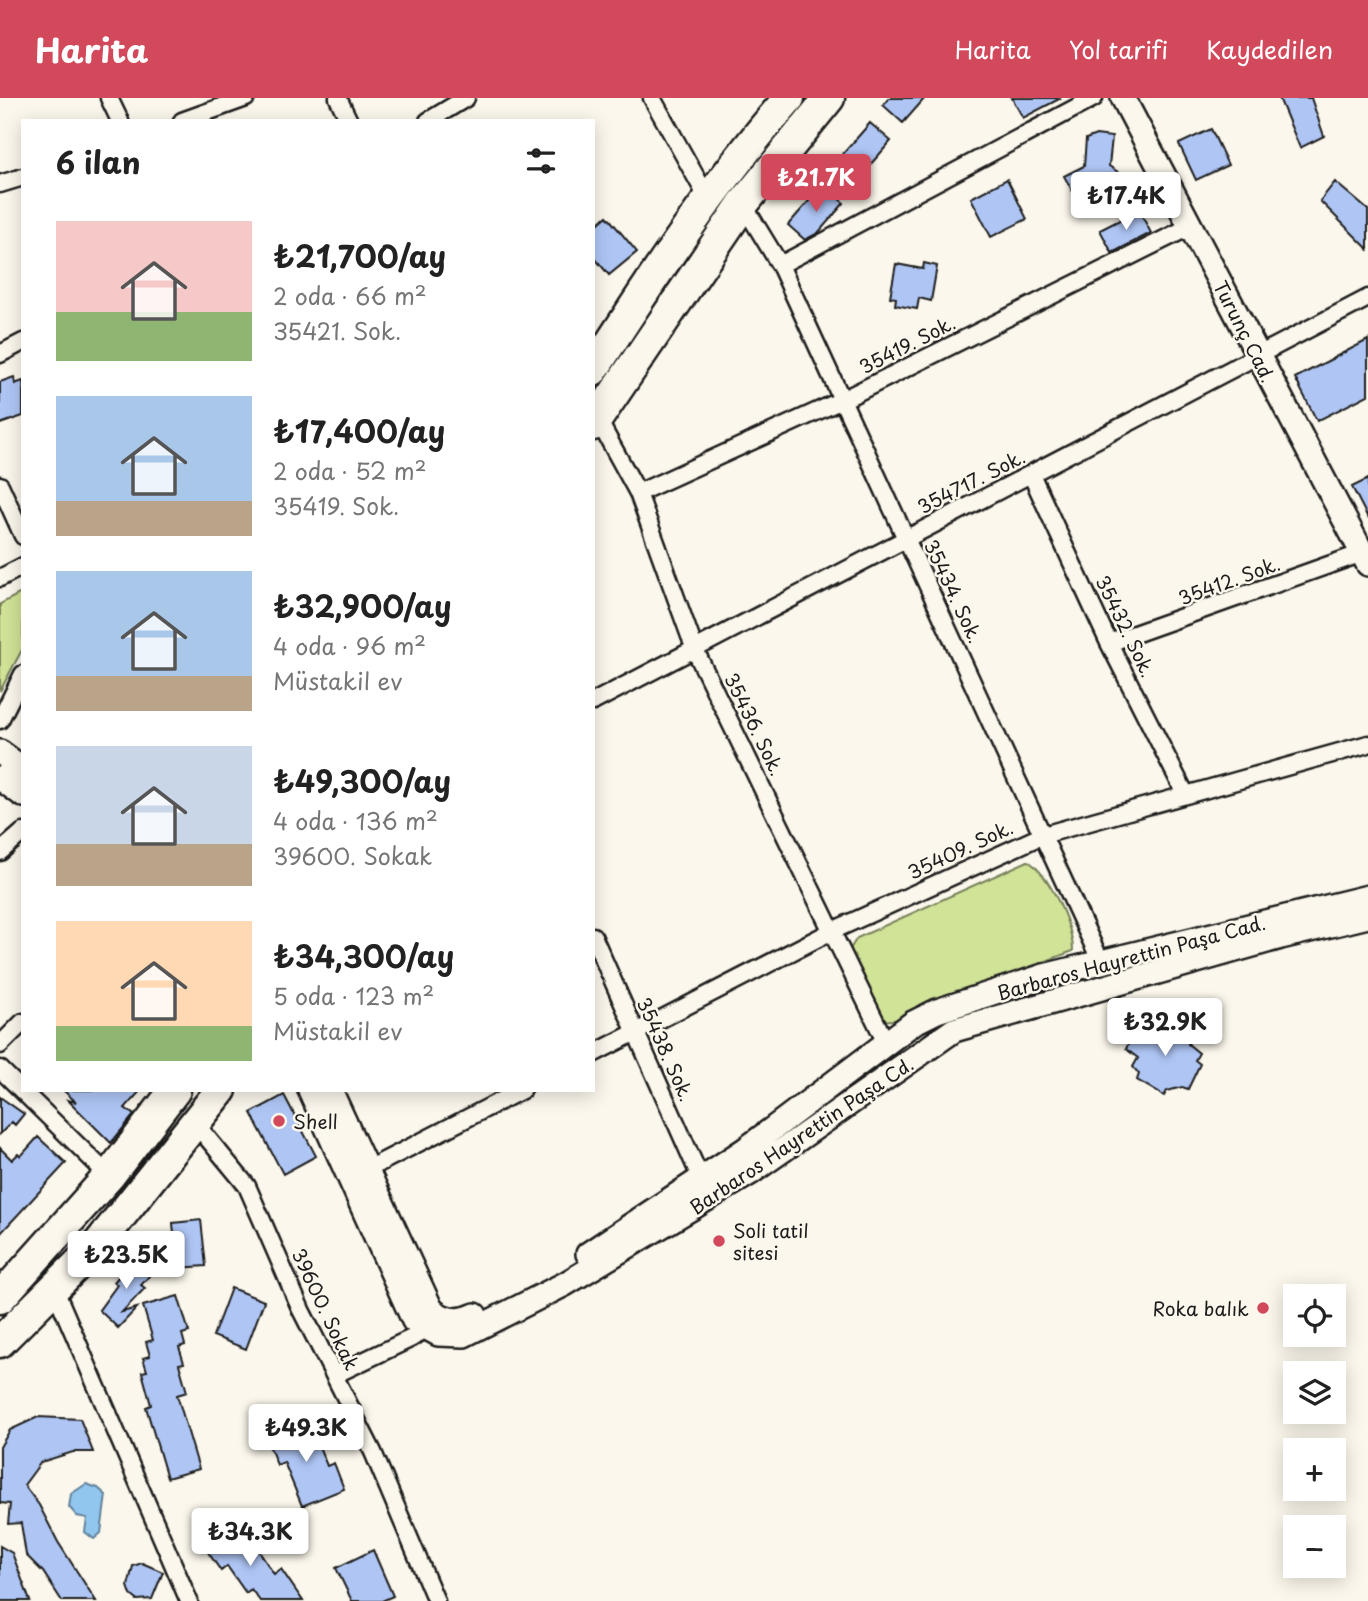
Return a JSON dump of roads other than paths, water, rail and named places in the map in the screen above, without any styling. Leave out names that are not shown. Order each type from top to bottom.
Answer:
[{"type":"highway","points":[[595,367],[638,298],[708,197],[789,98]]},
{"type":"highway","points":[[595,422],[743,204],[829,98]]},
{"type":"highway","points":[[0,1298],[109,1176],[173,1092]]},
{"type":"highway","points":[[0,1342],[55,1290],[100,1242],[219,1092]]},
{"type":"street","points":[[109,98],[119,119]]},
{"type":"street","points":[[188,119],[246,98]]},
{"type":"street","points":[[338,98],[348,119]]},
{"type":"street","points":[[431,119],[466,98]]},
{"type":"street","points":[[652,98],[708,197]]},
{"type":"street","points":[[780,265],[1094,98]]},
{"type":"street","name":"Turunç Cad.","points":[[1123,98],[1366,557]]},
{"type":"street","points":[[0,184],[21,178]]},
{"type":"street","name":"35434. Sok.","points":[[743,204],[780,265],[1101,962]]},
{"type":"street","name":"35419. Sok.","points":[[638,493],[842,400],[1191,226]]},
{"type":"street","name":"354717. Sok.","points":[[595,701],[1368,298]]},
{"type":"street","points":[[0,354],[21,343]]},
{"type":"street","name":"35436. Sok.","points":[[595,422],[638,493],[695,650],[886,1043]]},
{"type":"street","name":"35432. Sok.","points":[[1031,474],[1109,643],[1185,795]]},
{"type":"street","points":[[0,485],[21,532]]},
{"type":"street","name":"35412. Sok.","points":[[1109,643],[1366,557]]},
{"type":"street","points":[[0,578],[21,567]]},
{"type":"street","points":[[0,720],[21,678]]},
{"type":"street","name":"35409. Sok.","points":[[595,1053],[832,931],[1042,835],[1368,744]]},
{"type":"street","points":[[0,752],[21,768]]},
{"type":"street","points":[[0,778],[21,794]]},
{"type":"street","points":[[0,852],[21,834]]},
{"type":"street","name":"Barbaros Hayrettin Paşa Cad.","points":[[433,1324],[465,1320],[570,1265],[701,1179],[913,1023],[937,1011],[1044,976],[1368,897]]},
{"type":"street","name":"Barbaros Hayrettin Paşa Cd.","points":[[433,1324],[438,1334],[464,1335],[565,1284],[750,1173],[954,1030],[1280,937],[1368,916]]},
{"type":"street","name":"35438. Sok.","points":[[595,940],[701,1179]]},
{"type":"street","points":[[0,1045],[21,1024]]},
{"type":"street","points":[[0,1069],[21,1090]]},
{"type":"street","points":[[23,1092],[109,1176]]},
{"type":"street","points":[[311,1092],[400,1295],[414,1321],[433,1324]]},
{"type":"street","points":[[331,1092],[424,1296],[433,1324]]},
{"type":"street","points":[[366,1170],[518,1092]]},
{"type":"street","name":"39600. Sokak","points":[[195,1123],[247,1186],[301,1310],[373,1452],[436,1601]]},
{"type":"street","points":[[55,1290],[189,1601]]},
{"type":"street","points":[[334,1375],[433,1324]]},
{"type":"water","points":[[86,1484],[98,1488],[106,1495],[101,1533],[94,1539],[85,1532],[87,1518],[77,1516],[69,1507],[71,1494]]},
{"type":"place","name":"Shell","points":[[279,1121]]},
{"type":"place","name":"Soli tatil sitesi","points":[[719,1241]]},
{"type":"place","name":"Roka balık","points":[[1263,1308]]}]
